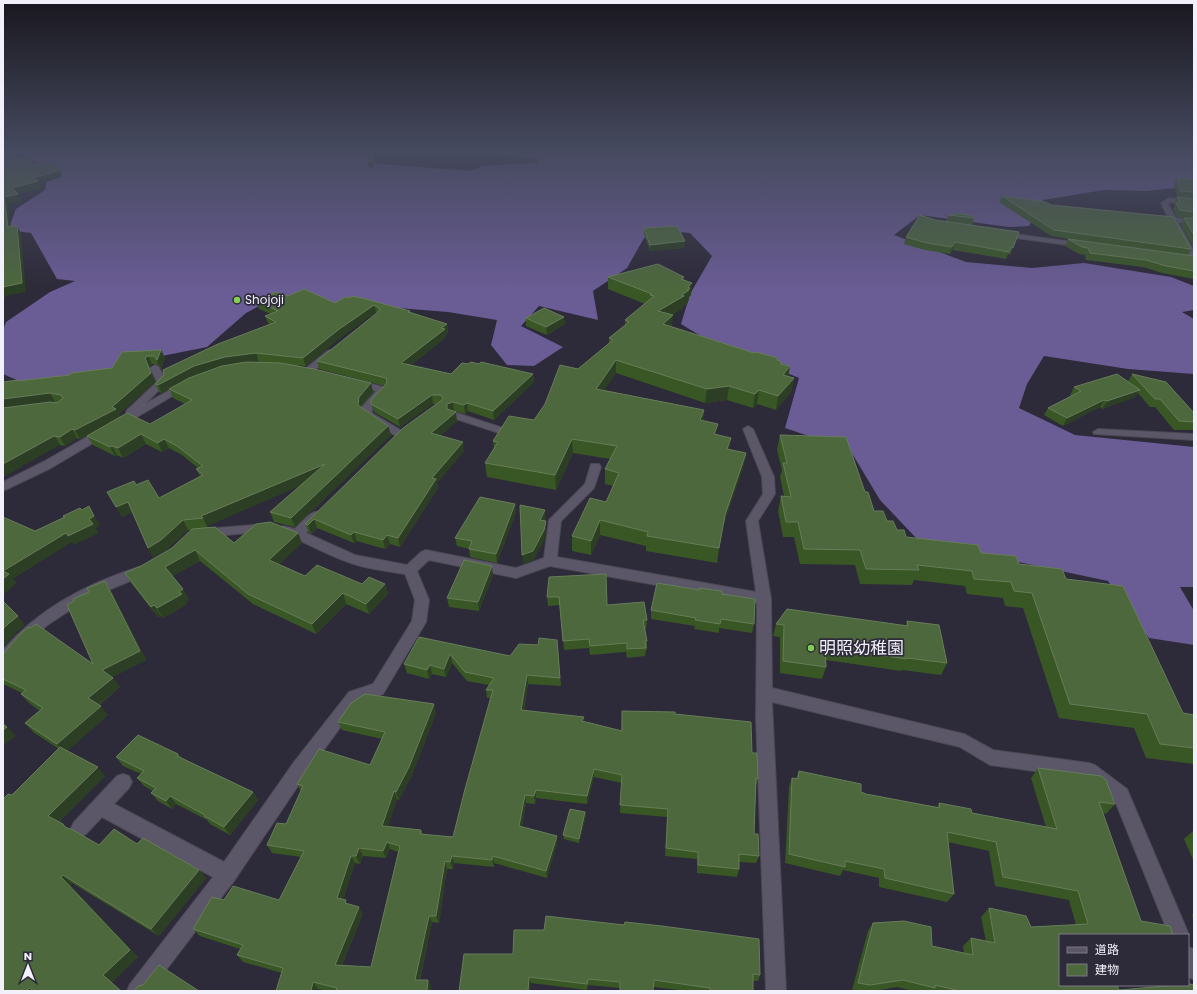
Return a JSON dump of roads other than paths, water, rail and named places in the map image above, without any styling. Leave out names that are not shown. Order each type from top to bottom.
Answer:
[{"type":"street","points":[[1194,202],[1169,200],[1164,202],[1194,258]]},
{"type":"street","points":[[1150,217],[1194,222]]},
{"type":"street","points":[[989,232],[1091,247]]},
{"type":"street","points":[[308,371],[338,346]]},
{"type":"street","points":[[3,494],[10,493],[65,464],[132,424],[131,410],[162,382],[155,368]]},
{"type":"street","points":[[294,369],[323,375]]},
{"type":"street","points":[[346,380],[383,390],[367,407],[367,414],[403,432],[391,443]]},
{"type":"street","points":[[3,488],[47,465],[195,381]]},
{"type":"street","points":[[454,415],[499,430]]},
{"type":"street","points":[[748,429],[768,477],[769,494],[752,520],[764,599],[764,693],[776,991]]},
{"type":"street","points":[[1098,432],[1194,437]]},
{"type":"street","points":[[550,561],[555,520],[590,485],[595,467]]},
{"type":"street","points":[[298,534],[326,507]]},
{"type":"street","points":[[193,534],[274,527],[298,534],[352,559],[378,566],[410,570]]},
{"type":"street","points":[[410,570],[426,555],[516,572],[550,561],[764,599]]},
{"type":"street","points":[[3,661],[23,637],[44,620],[82,595],[141,572],[153,565]]},
{"type":"street","points":[[137,991],[227,874],[300,768],[354,697],[378,689],[419,622],[422,600],[410,570]]},
{"type":"street","points":[[764,693],[964,741],[990,757],[1089,771],[1121,795],[1179,934]]},
{"type":"street","points":[[80,828],[123,782]]},
{"type":"street","points":[[100,806],[227,874]]},
{"type":"place","name":"Shojoji","points":[[237,300]]},
{"type":"place","name":"明照幼稚園","points":[[811,648]]}]
